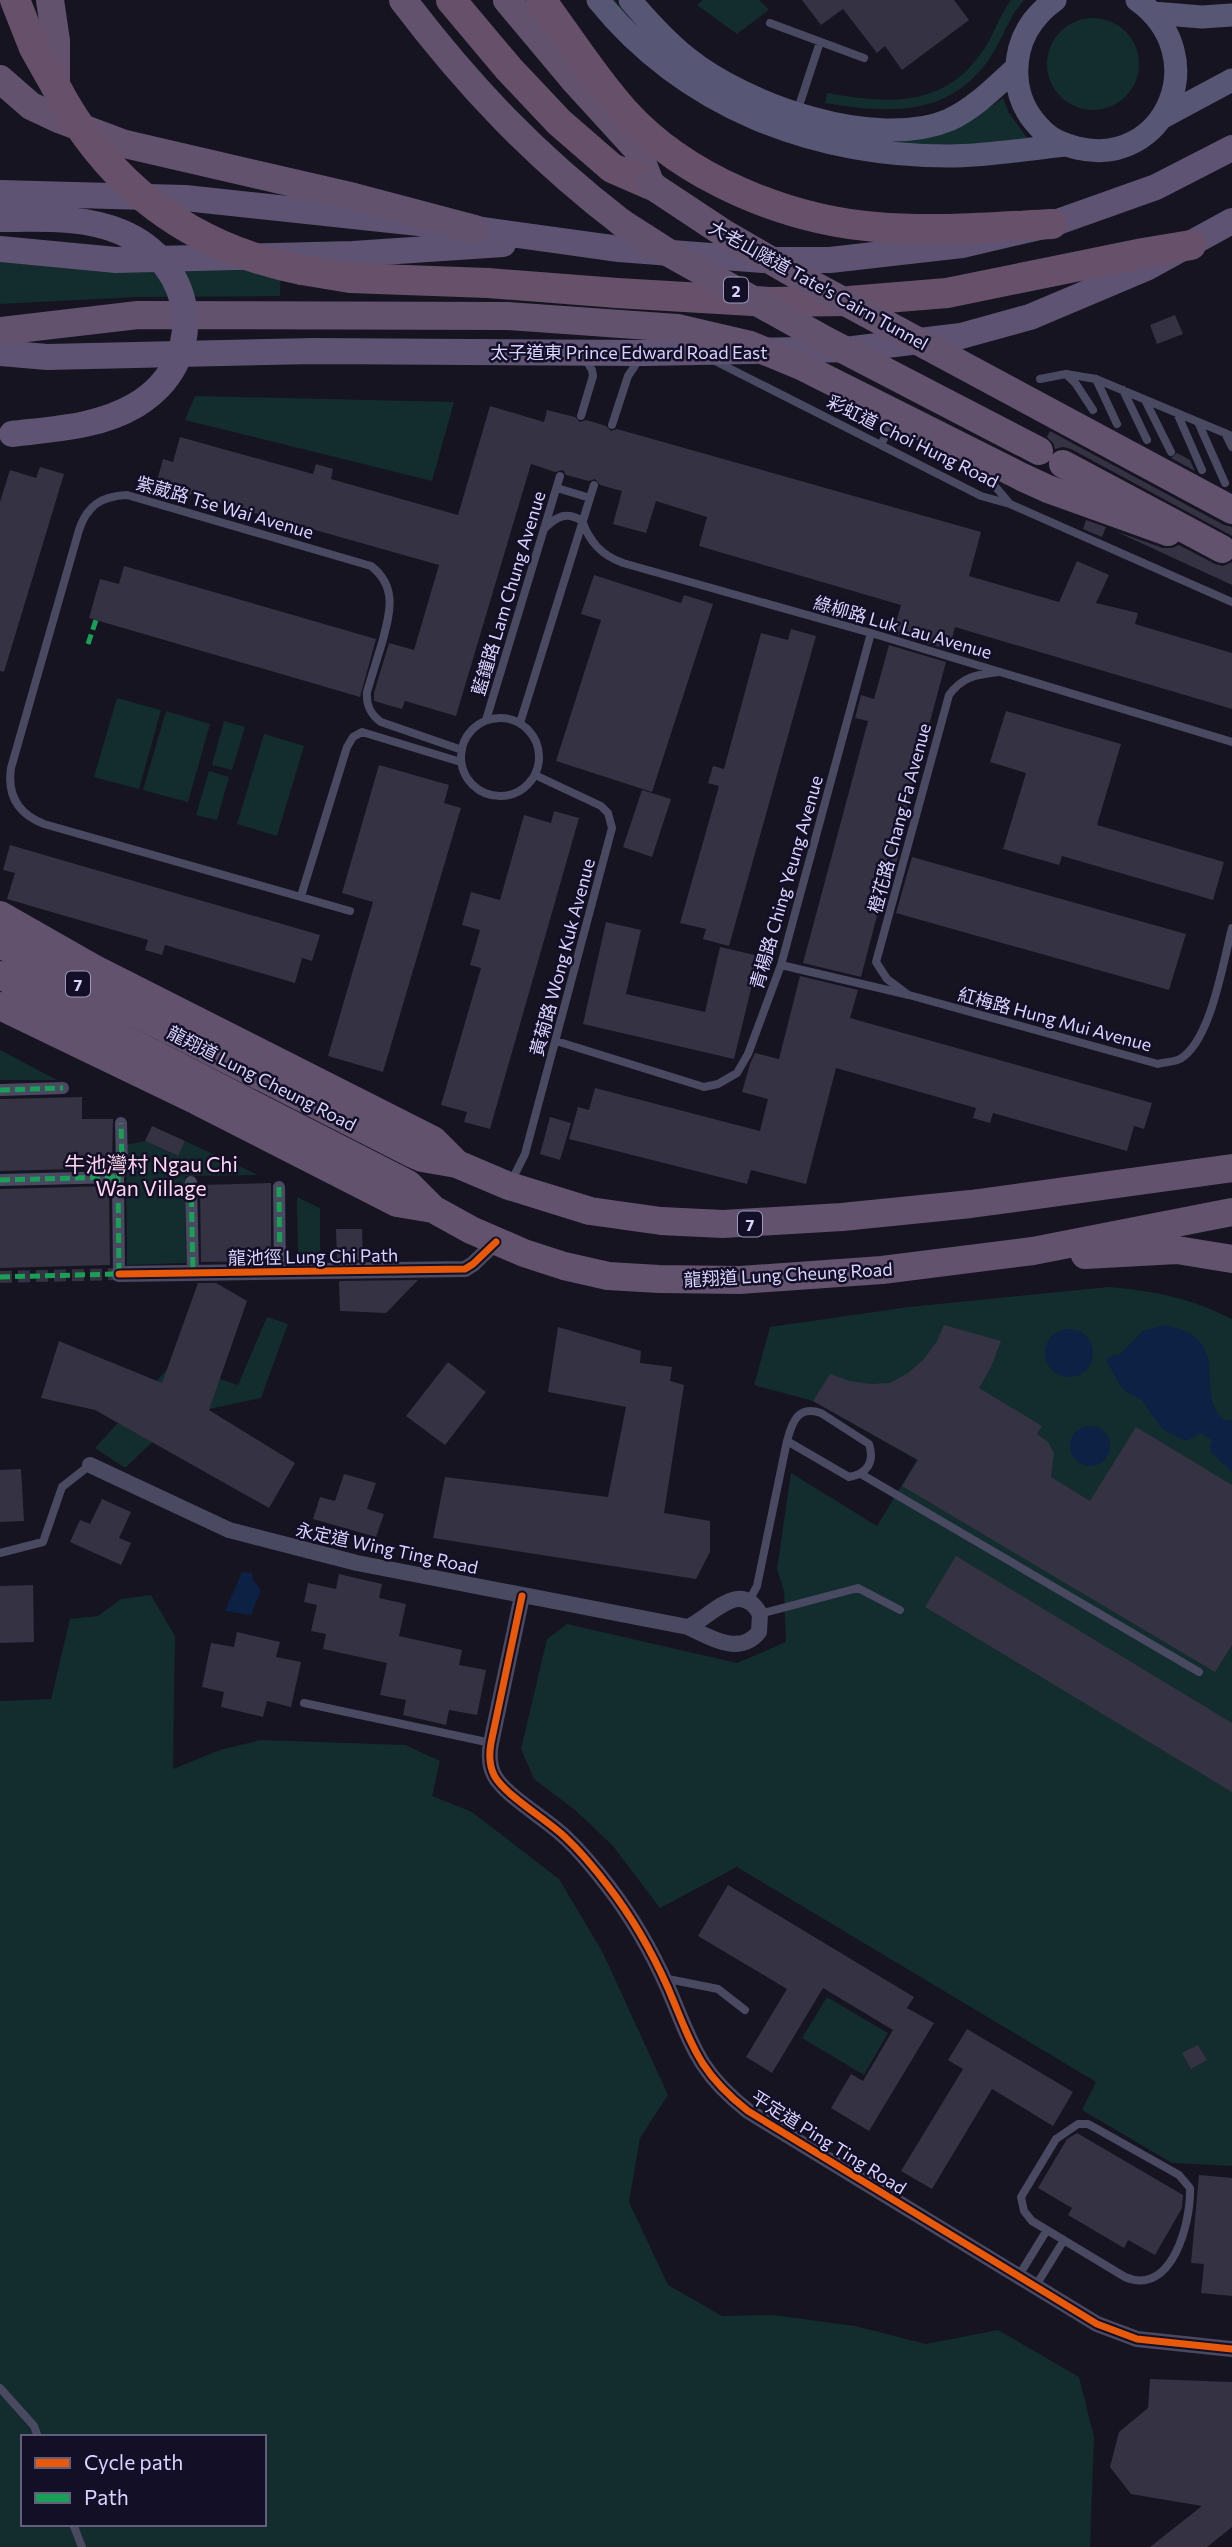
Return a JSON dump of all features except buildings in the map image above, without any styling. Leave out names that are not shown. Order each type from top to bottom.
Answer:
[{"type":"highway","points":[[15,0],[34,48],[71,115],[89,141],[126,182],[183,226],[241,254],[268,263],[350,278],[488,283],[770,302],[947,293],[1191,245]]},
{"type":"highway","points":[[50,0],[56,41],[55,87]]},
{"type":"highway","name":"2","points":[[403,0],[489,105],[553,167],[622,223],[669,253],[817,335],[1227,552]]},
{"type":"highway","name":"大老山隧道 Tate's Cairn Tunnel","points":[[451,0],[509,69],[559,122],[612,168],[651,185],[722,232],[808,282],[1229,496]]},
{"type":"highway","points":[[508,0],[637,149],[651,185]]},
{"type":"highway","points":[[541,0],[624,111],[682,161],[753,197],[799,212],[875,227],[1052,224]]},
{"type":"highway","points":[[0,79],[31,106],[125,144],[354,197],[475,229]]},
{"type":"highway","points":[[0,331],[138,315],[507,316],[651,324],[691,330],[750,345],[791,362],[1048,489],[1227,552]]},
{"type":"highway","points":[[0,915],[93,968],[433,1140],[457,1164]]},
{"type":"highway","name":"7","points":[[0,944],[149,1036]]},
{"type":"highway","name":"7","points":[[0,975],[149,1036]]},
{"type":"highway","points":[[0,1006],[197,1101],[397,1203],[433,1209]]},
{"type":"highway","name":"龍翔道 Lung Cheung Road","points":[[149,1036],[422,1158],[457,1164],[509,1186],[590,1211],[661,1221],[723,1224],[842,1217],[971,1204],[1232,1168]]},
{"type":"highway","name":"龍翔道 Lung Cheung Road","points":[[149,1036],[408,1184],[433,1209],[496,1242],[564,1266],[608,1276],[726,1280],[847,1273],[1033,1251],[1232,1212]]},
{"type":"highway","points":[[1033,1251],[1079,1255],[1177,1250],[1232,1259]]},
{"type":"main road","points":[[598,0],[632,38],[690,85],[742,113],[793,132],[866,149],[924,155],[974,155],[1065,145]]},
{"type":"main road","points":[[629,0],[667,40],[710,74],[759,100],[796,114],[867,128],[895,130],[947,121],[976,104],[1016,68]]},
{"type":"main road","points":[[1055,0],[1042,9],[1023,35],[1016,68],[1017,87],[1028,114],[1048,136],[1065,145],[1086,150],[1107,150],[1128,144],[1147,133],[1161,118],[1172,97],[1177,75],[1175,52],[1167,31],[1145,6]]},
{"type":"main road","points":[[1145,6],[1202,17],[1232,15]]},
{"type":"main road","points":[[1161,118],[1232,80]]},
{"type":"main road","points":[[0,193],[185,198],[475,229],[619,249],[763,260],[830,260],[962,245],[1052,224],[1156,187],[1232,148]]},
{"type":"main road","points":[[0,219],[84,222],[134,238],[156,254],[174,278],[186,321],[182,347],[170,373],[154,392],[134,406],[85,424],[0,437]]},
{"type":"main road","name":"太子道東 Prince Edward Road East","points":[[0,353],[47,357],[315,351],[644,353],[853,349],[961,336],[1030,317],[1110,284],[1191,245],[1232,221]]},
{"type":"main road","points":[[0,249],[116,260],[353,254],[557,240]]},
{"type":"main road","points":[[0,370],[47,357]]},
{"type":"street","points":[[0,1090],[63,1088]]},
{"type":"street","points":[[119,1274],[118,1177],[122,1167],[121,1123]]},
{"type":"street","points":[[0,1180],[118,1177]]},
{"type":"street","points":[[191,1182],[194,1274]]},
{"type":"street","points":[[279,1187],[280,1273]]},
{"type":"street","name":"龍池徑 Lung Chi Path","points":[[119,1274],[465,1269],[496,1242]]},
{"type":"street","name":"永定道 Wing Ting Road","points":[[90,1465],[229,1530],[357,1563],[688,1628],[723,1643],[744,1644],[753,1639],[759,1632],[760,1614]]},
{"type":"street","points":[[491,1744],[522,1596]]},
{"type":"street","points":[[688,1628],[731,1600],[740,1598],[749,1601],[760,1614]]},
{"type":"street","name":"平定道 Ping Ting Road","points":[[491,1744],[491,1766],[498,1781],[566,1838],[591,1863],[634,1922],[663,1978],[695,2053],[714,2081],[730,2097],[748,2111],[1097,2324],[1123,2335],[1151,2341],[1232,2349]]},
{"type":"lane","points":[[770,23],[864,58]]},
{"type":"lane","points":[[796,114],[820,42]]},
{"type":"lane","points":[[579,352],[587,360],[593,376],[581,416]]},
{"type":"lane","name":"彩虹道 Choi Hung Road","points":[[698,352],[981,496],[1010,504],[1232,602]]},
{"type":"lane","points":[[612,425],[628,376],[644,353]]},
{"type":"lane","points":[[1040,379],[1066,374],[1096,379],[1229,434],[1232,447]]},
{"type":"lane","points":[[1066,374],[1093,410]]},
{"type":"lane","points":[[1096,379],[1117,424]]},
{"type":"lane","points":[[1123,390],[1147,440]]},
{"type":"lane","points":[[1145,400],[1171,452]]},
{"type":"lane","points":[[881,445],[898,410]]},
{"type":"lane","points":[[1177,413],[1202,470]]},
{"type":"lane","points":[[1198,422],[1229,496]]},
{"type":"lane","name":"藍鐘路 Lam Chung Avenue","points":[[486,720],[561,476]]},
{"type":"lane","points":[[520,723],[594,485]]},
{"type":"lane","points":[[994,485],[1010,504]]},
{"type":"lane","points":[[557,488],[590,498]]},
{"type":"lane","name":"紫葳路 Tse Wai Avenue","points":[[349,911],[44,824],[26,816],[14,801],[10,784],[11,768],[79,530],[90,507],[103,499],[127,495],[371,566],[384,579],[391,602],[367,692],[367,705],[381,722],[462,750]]},
{"type":"lane","points":[[543,529],[562,515],[570,515],[582,521]]},
{"type":"lane","name":"綠柳路 Luk Lau Avenue","points":[[582,521],[591,541],[610,558],[871,633],[1232,742]]},
{"type":"lane","name":"青楊路 Ching Yeung Avenue","points":[[556,1041],[704,1087],[718,1084],[737,1073],[748,1054],[781,965],[871,633]]},
{"type":"lane","name":"橙花路 Chang Fa Avenue","points":[[909,995],[887,979],[876,962],[949,695],[958,682],[975,675],[1002,672]]},
{"type":"lane","points":[[497,718],[520,723],[536,739],[540,751],[539,764],[528,785],[507,796],[495,796],[474,786],[461,762],[466,737],[486,720],[497,718]]},
{"type":"lane","points":[[301,896],[347,747],[353,737],[362,732],[461,762]]},
{"type":"lane","name":"黃菊路 Wong Kuk Avenue","points":[[509,1186],[525,1154],[612,828],[608,813],[601,806],[535,775]]},
{"type":"lane","name":"紅梅路 Hung Mui Avenue","points":[[781,965],[909,995],[1158,1063],[1179,1060],[1196,1045],[1205,1027],[1232,928]]},
{"type":"lane","points":[[749,1601],[758,1582],[787,1441],[796,1416],[804,1411],[821,1413],[869,1444],[871,1462],[861,1474],[849,1477],[787,1441]]},
{"type":"lane","points":[[0,1553],[43,1542],[62,1488],[90,1465]]},
{"type":"lane","points":[[861,1474],[1199,1672]]},
{"type":"lane","points":[[760,1614],[858,1588],[900,1610]]},
{"type":"lane","points":[[304,1703],[491,1744]]},
{"type":"lane","points":[[663,1978],[718,1989],[745,2010]]},
{"type":"lane","points":[[1078,2124],[1088,2124],[1179,2175],[1190,2188],[1188,2211],[1177,2250],[1167,2269],[1153,2279],[1138,2282],[1132,2280],[1064,2240],[1032,2221],[1024,2211],[1021,2197],[1056,2139],[1078,2124]]},
{"type":"lane","points":[[1018,2277],[1047,2230]]},
{"type":"lane","points":[[1035,2287],[1064,2240]]},
{"type":"lane","points":[[0,2388],[34,2426],[37,2435]]},
{"type":"lane","points":[[74,2526],[82,2547]]},
{"type":"green space","points":[[608,0],[615,0],[651,37],[694,71],[743,100],[796,121],[850,133],[904,135],[956,124],[1003,98],[1009,113],[1028,139],[969,145],[911,146],[853,140],[798,127],[745,107],[695,80],[649,44]]},
{"type":"green space","points":[[703,0],[759,0],[769,10],[737,34],[697,5]]},
{"type":"green space","points":[[1011,0],[1024,0],[988,61],[972,80],[954,93],[935,102],[893,109],[825,103],[827,93],[890,100],[929,94],[947,86],[964,73],[979,56]]},
{"type":"green space","points":[[1093,18],[1111,21],[1126,31],[1136,46],[1139,64],[1136,82],[1126,97],[1111,107],[1093,110],[1075,107],[1060,97],[1050,82],[1047,64],[1050,46],[1060,31],[1075,21]]},
{"type":"green space","points":[[0,260],[281,263],[280,296],[137,297],[0,304]]},
{"type":"green space","points":[[195,396],[454,402],[432,481],[185,420]]},
{"type":"green space","points":[[117,698],[161,710],[139,789],[94,777]]},
{"type":"green space","points":[[166,711],[210,724],[188,802],[143,790]]},
{"type":"green space","points":[[224,721],[245,727],[232,770],[212,765]]},
{"type":"green space","points":[[264,734],[304,746],[277,836],[237,824]]},
{"type":"green space","points":[[209,771],[229,777],[217,820],[196,815]]},
{"type":"green space","points":[[0,1050],[57,1080],[0,1080]]},
{"type":"green space","points":[[145,1141],[177,1156],[185,1141],[258,1175],[185,1176],[186,1263],[127,1265],[126,1145]]},
{"type":"green space","points":[[297,1197],[320,1208],[320,1261],[298,1261]]},
{"type":"green space","points":[[1109,1287],[1172,1297],[1232,1319],[1232,2166],[1172,2163],[1082,2110],[1096,2082],[737,1867],[660,1908],[613,1846],[575,1810],[534,1779],[521,1749],[547,1639],[567,1624],[737,1663],[786,1642],[784,1591],[777,1569],[791,1473],[877,1526],[917,1460],[813,1401],[754,1385],[770,1327],[909,1307]]},
{"type":"green space","points":[[267,1317],[288,1324],[261,1398],[181,1415],[125,1468],[95,1448],[173,1363],[238,1385]]},
{"type":"green space","points":[[151,1595],[175,1636],[173,1769],[220,1750],[261,1740],[405,1745],[440,1761],[432,1796],[472,1812],[559,1879],[603,1953],[668,2095],[640,2138],[629,2202],[668,2285],[722,2316],[773,2315],[855,2326],[926,2344],[998,2330],[1079,2377],[1094,2437],[1090,2547],[0,2547],[0,1701],[51,1699],[70,1619],[98,1616],[121,1599]]},
{"type":"green space","points":[[827,1997],[888,2033],[864,2075],[802,2038]]},
{"type":"water","points":[[1165,1325],[1191,1334],[1201,1343],[1207,1354],[1212,1401],[1225,1421],[1232,1420],[1232,1472],[1210,1451],[1212,1440],[1201,1433],[1186,1441],[1162,1429],[1142,1400],[1126,1392],[1120,1385],[1106,1360],[1119,1355],[1143,1331]]},
{"type":"water","points":[[1069,1329],[1086,1336],[1093,1353],[1086,1370],[1069,1377],[1052,1370],[1045,1353],[1052,1336]]},
{"type":"water","points":[[1090,1426],[1104,1432],[1110,1446],[1104,1460],[1090,1466],[1076,1460],[1070,1446],[1076,1432]]},
{"type":"water","points":[[242,1572],[252,1573],[253,1580],[261,1590],[251,1615],[225,1611]]},
{"type":"tunnel","points":[[0,1277],[119,1274]]},
{"type":"marked path","points":[[88,644],[96,620]]},
{"type":"marked path","points":[[0,1090],[63,1088]]},
{"type":"marked path","points":[[0,1277],[119,1274],[118,1177],[122,1166],[121,1123]]},
{"type":"marked path","points":[[0,1180],[118,1177]]},
{"type":"marked path","points":[[191,1182],[193,1274]]},
{"type":"marked path","points":[[279,1187],[280,1273]]},
{"type":"cycle path","points":[[119,1274],[465,1269],[496,1242]]},
{"type":"cycle path","points":[[522,1596],[491,1743],[492,1771],[507,1791],[572,1844],[617,1898],[655,1961],[698,2056],[717,2083],[748,2111],[1097,2324],[1137,2339],[1232,2349]]},
{"type":"district","name":"牛池灣村 Ngau Chi Wan Village","points":[[151,1175]]}]
